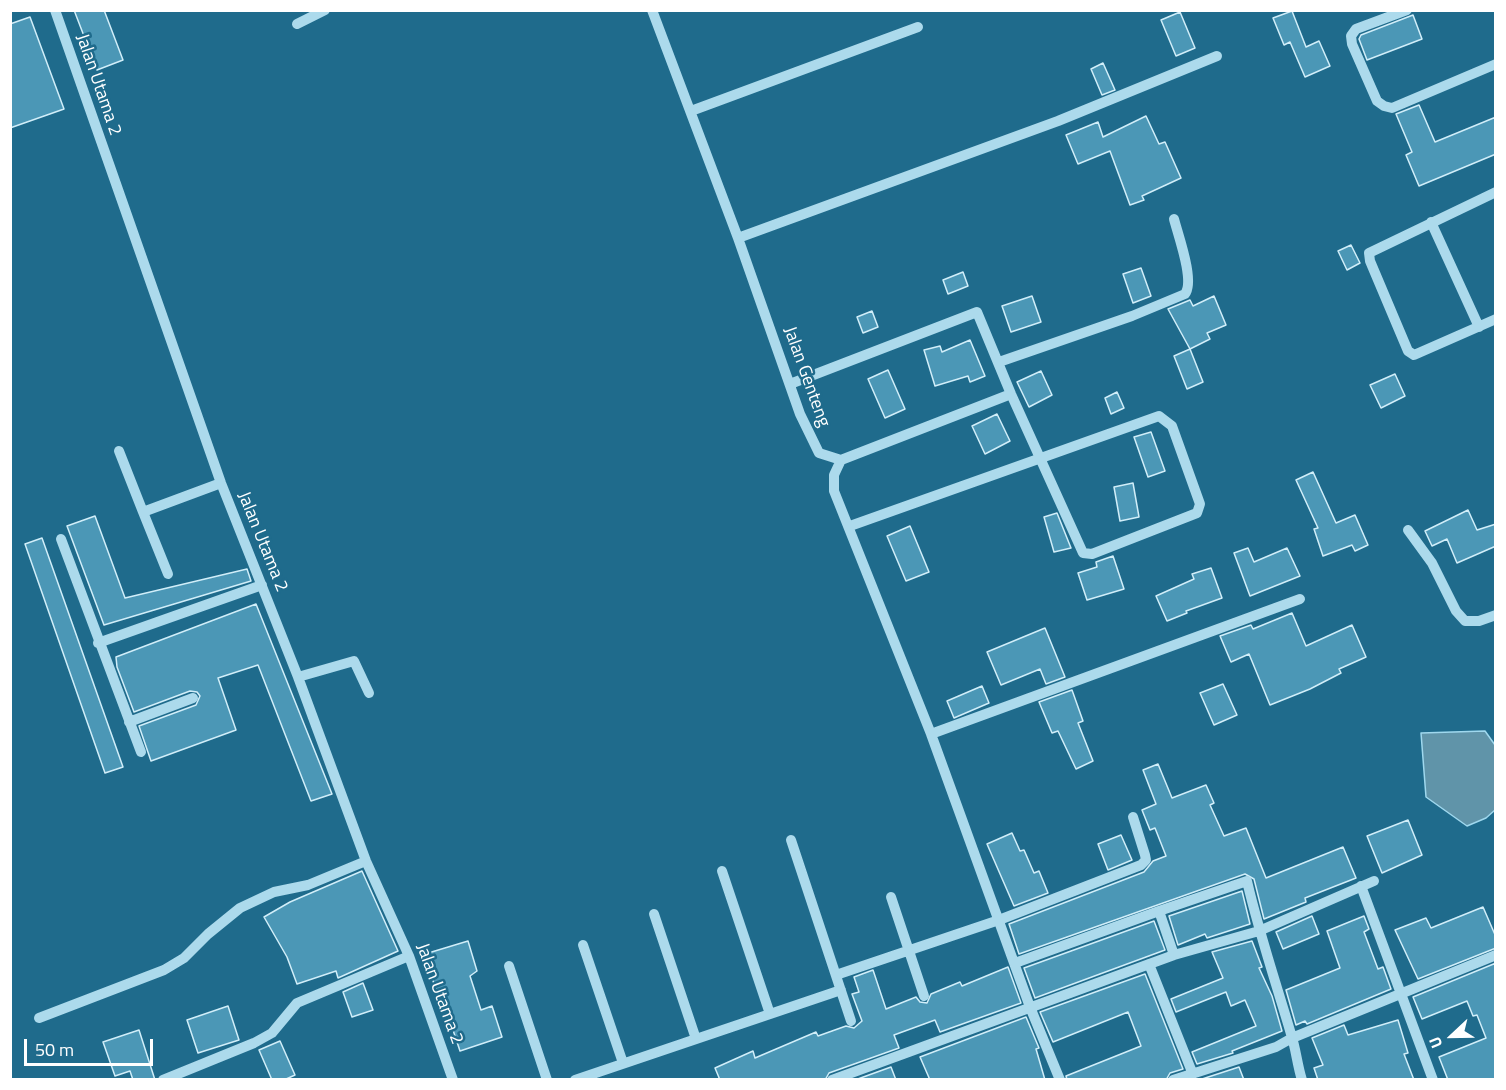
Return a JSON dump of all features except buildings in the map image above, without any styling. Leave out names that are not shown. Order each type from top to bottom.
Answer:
[{"type":"street","name":"Jalan Utama 2","points":[[55,10],[221,483],[298,677],[366,861],[409,956],[453,1080]]},
{"type":"street","points":[[297,24],[325,10]]},
{"type":"street","name":"Jalan Genteng","points":[[652,10],[815,447],[825,457],[841,460]]},
{"type":"street","points":[[1407,10],[1356,29],[1351,36],[1352,44],[1377,101],[1384,106],[1392,108],[1496,64]]},
{"type":"street","points":[[691,111],[918,27]]},
{"type":"street","points":[[738,238],[1058,121],[1217,56]]},
{"type":"street","points":[[1496,192],[1369,254],[1408,351],[1414,355],[1496,319]]},
{"type":"street","points":[[999,362],[1132,316],[1185,294],[1188,285],[1185,264],[1174,219]]},
{"type":"street","points":[[1431,222],[1479,327]]},
{"type":"street","points":[[790,384],[976,312],[982,319],[1011,394],[1042,459],[1083,553],[1087,555],[1197,513],[1200,509],[1193,481],[1172,426],[1159,416],[1042,459],[850,526]]},
{"type":"street","points":[[1011,394],[841,460],[836,466],[833,484],[931,735],[1030,1007],[1060,1080]]},
{"type":"street","points":[[119,451],[168,573]]},
{"type":"street","points":[[143,512],[221,483]]},
{"type":"street","points":[[1408,530],[1432,564],[1456,611],[1465,621],[1479,621],[1496,615]]},
{"type":"street","points":[[61,539],[98,643],[141,752]]},
{"type":"street","points":[[98,643],[262,585]]},
{"type":"street","points":[[931,735],[1300,599]]},
{"type":"street","points":[[298,677],[354,661],[360,668],[369,693]]},
{"type":"street","points":[[129,722],[193,698]]},
{"type":"street","points":[[836,975],[999,920],[1141,864],[1146,860],[1146,855],[1133,817]]},
{"type":"street","points":[[791,840],[851,1022]]},
{"type":"street","points":[[39,1018],[164,970],[184,958],[208,934],[248,904],[274,892],[308,885],[366,861]]},
{"type":"street","points":[[722,871],[770,1014]]},
{"type":"street","points":[[1015,963],[1247,880],[1259,932],[1292,1038],[1295,1060],[1302,1080]]},
{"type":"street","points":[[832,1080],[1174,955],[1259,932],[1374,881]]},
{"type":"street","points":[[1361,886],[1433,1080]]},
{"type":"street","points":[[891,897],[924,996]]},
{"type":"street","points":[[1159,911],[1174,955]]},
{"type":"street","points":[[654,914],[696,1039]]},
{"type":"street","points":[[583,945],[622,1063]]},
{"type":"street","points":[[1177,1079],[1192,1072],[1276,1047],[1292,1038],[1496,955]]},
{"type":"street","points":[[163,1080],[254,1043],[272,1033],[297,1003],[409,956]]},
{"type":"street","points":[[1149,964],[1192,1072]]},
{"type":"street","points":[[509,966],[547,1080]]},
{"type":"street","points":[[574,1080],[841,990]]},
{"type":"water","points":[[1485,731],[1495,745],[1495,810],[1486,818],[1467,826],[1426,797],[1421,733]]}]
